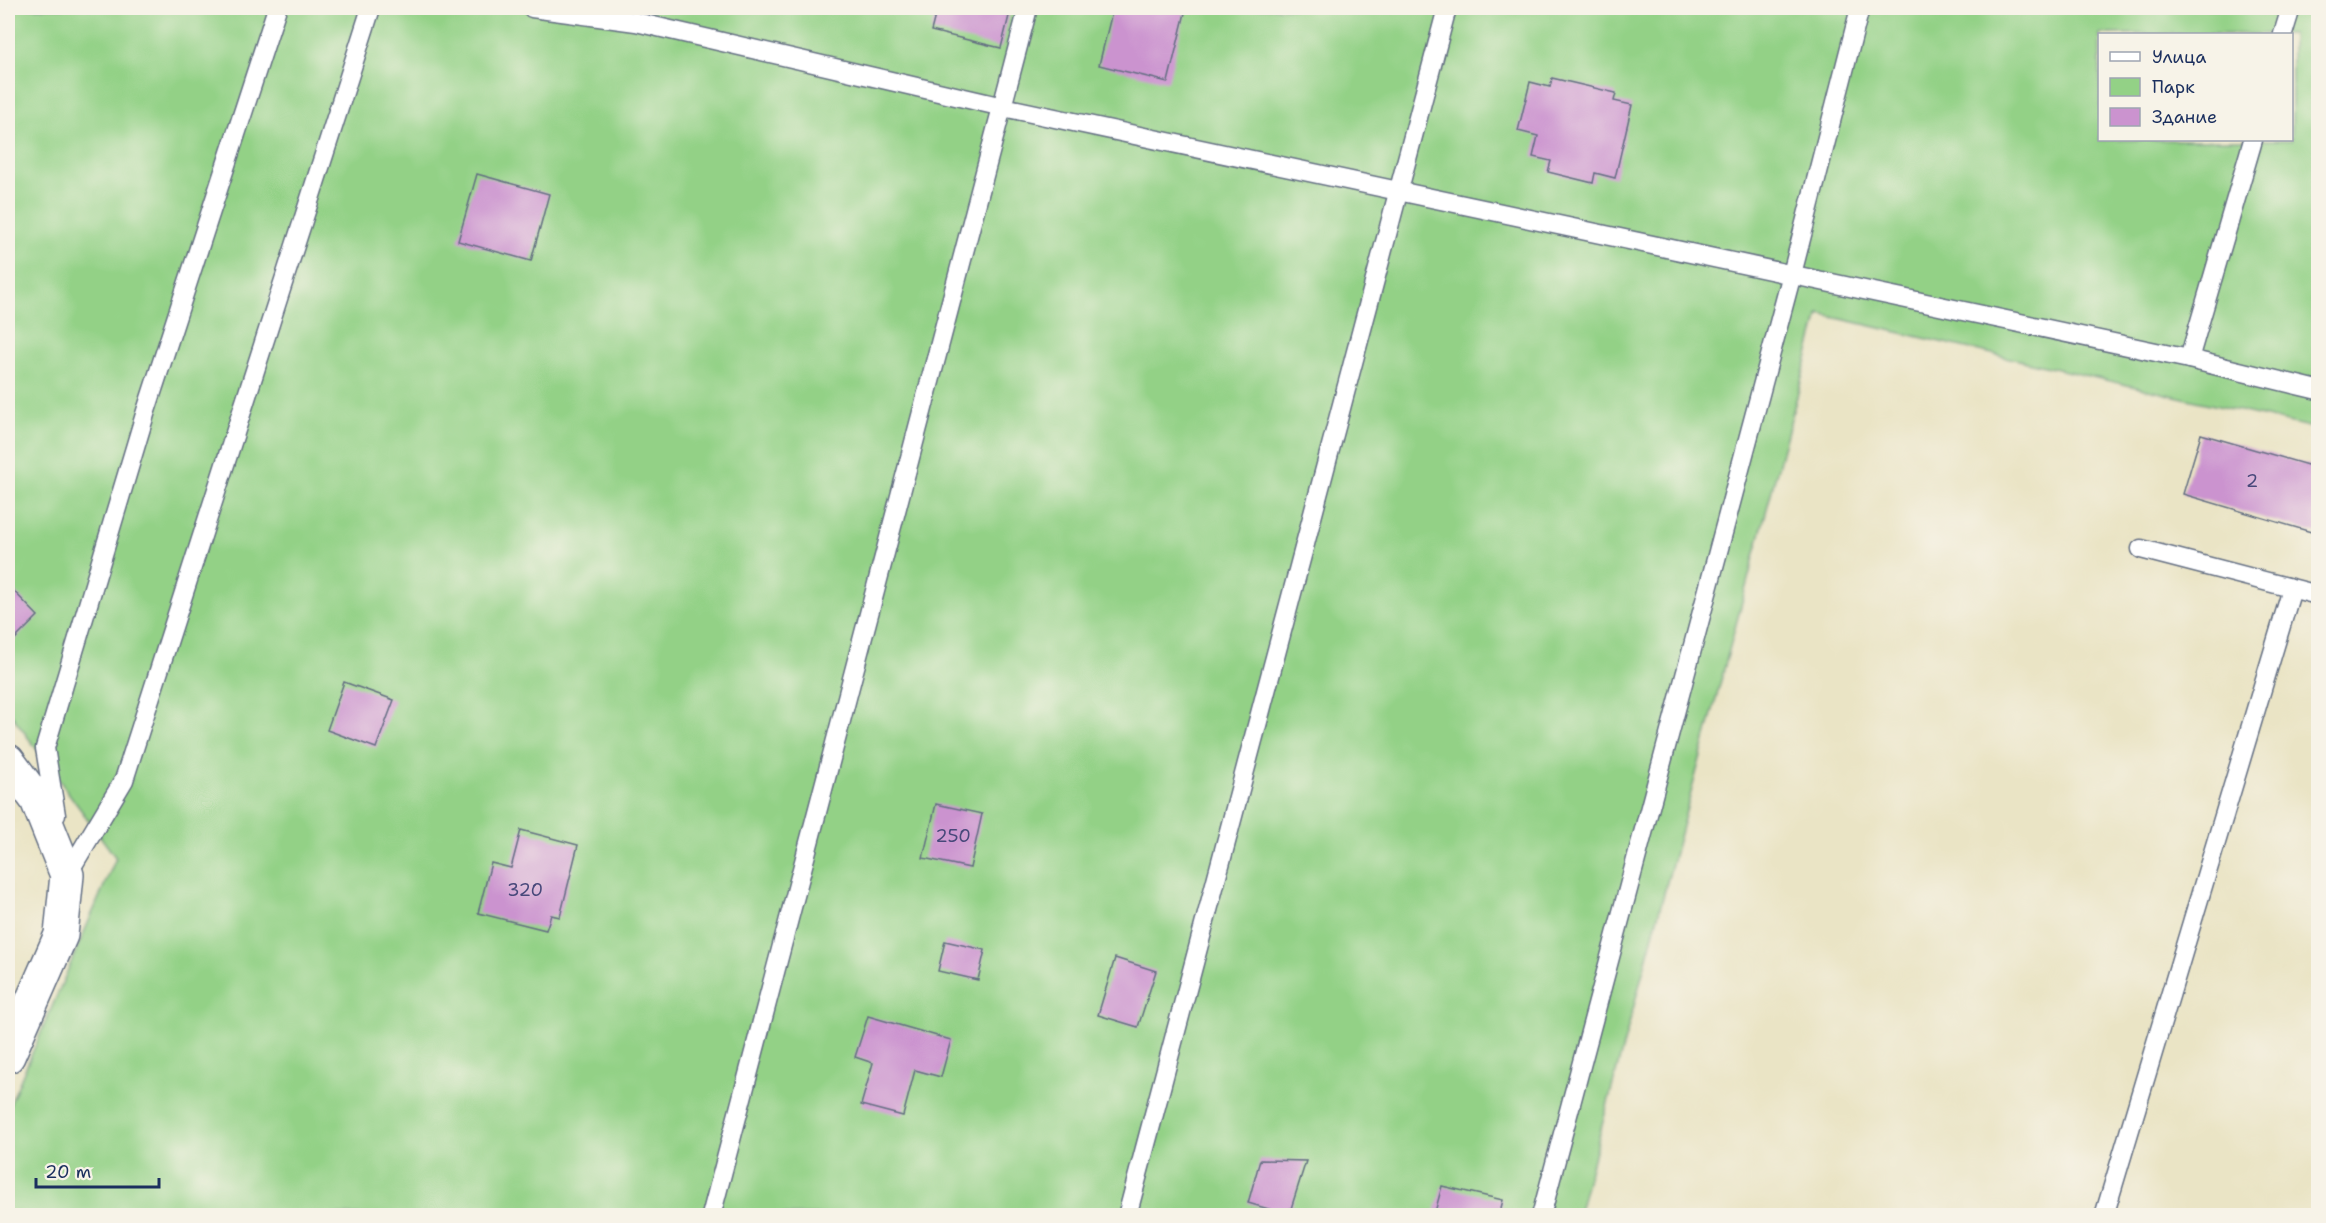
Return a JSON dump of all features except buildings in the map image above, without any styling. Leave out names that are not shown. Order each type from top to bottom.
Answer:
[{"type":"street","points":[[8,761],[37,801],[67,875],[61,935],[8,1056]]},
{"type":"lane","points":[[67,875],[45,748],[146,411],[277,8]]},
{"type":"lane","points":[[67,875],[124,780],[371,8]]},
{"type":"lane","points":[[532,8],[638,15],[1003,107],[2189,359],[2319,390]]},
{"type":"lane","points":[[711,1215],[1028,8]]},
{"type":"lane","points":[[1127,1215],[1447,8]]},
{"type":"lane","points":[[1541,1215],[1792,274],[1860,8]]},
{"type":"lane","points":[[2283,33],[2291,8]]},
{"type":"lane","points":[[2189,359],[2253,141]]},
{"type":"lane","points":[[2141,549],[2319,595]]},
{"type":"lane","points":[[2104,1215],[2292,589]]},
{"type":"green space","points":[[8,8],[2318,8],[2318,429],[1819,314],[1578,1215],[8,1215],[8,1109],[116,858],[8,710]]}]
